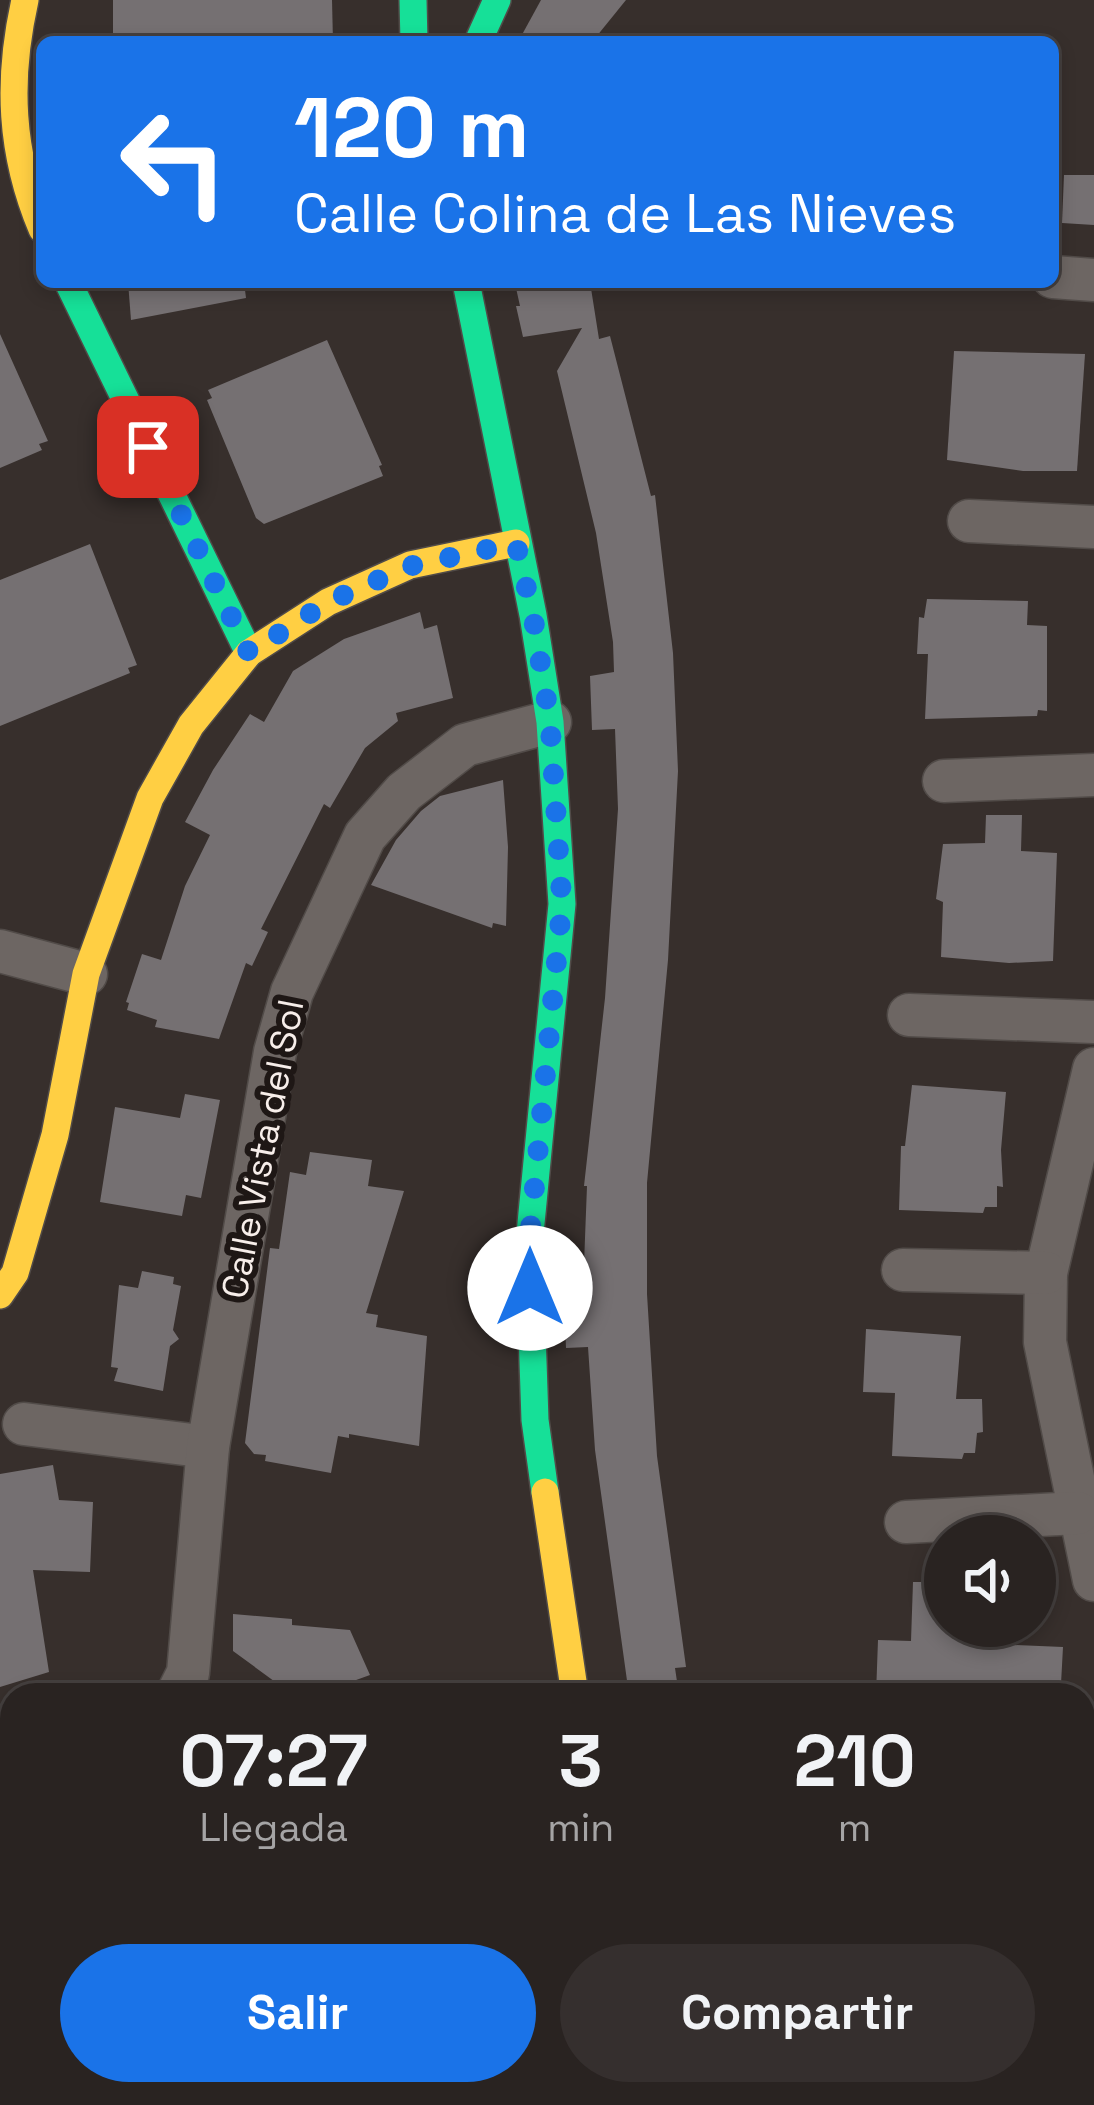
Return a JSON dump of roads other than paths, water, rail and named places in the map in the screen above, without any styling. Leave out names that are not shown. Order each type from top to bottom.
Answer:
[{"type":"street","points":[[26,0],[12,51],[13,132],[36,216]]},
{"type":"street","points":[[413,0],[414,36]]},
{"type":"street","points":[[463,36],[465,0]]},
{"type":"street","points":[[481,36],[497,0]]},
{"type":"street","points":[[1059,277],[1094,280]]},
{"type":"street","points":[[71,288],[249,653]]},
{"type":"street","points":[[467,288],[550,722],[562,904],[529,1244],[535,1420],[573,1683]]},
{"type":"street","points":[[969,520],[1094,527]]},
{"type":"street","points":[[0,1295],[15,1273],[55,1135],[86,974],[150,798],[191,725],[249,653],[328,602],[410,566],[516,543]]},
{"type":"street","name":"Calle Vista del Sol","points":[[183,1683],[188,1673],[208,1447],[275,1052],[292,992],[365,836],[404,792],[465,745],[550,722]]},
{"type":"street","points":[[944,781],[1094,775]]},
{"type":"street","points":[[0,950],[86,974]]},
{"type":"street","points":[[909,1015],[1094,1022]]},
{"type":"street","points":[[1094,1069],[1046,1273],[1045,1342],[1094,1580]]},
{"type":"street","points":[[903,1270],[1046,1273]]},
{"type":"street","points":[[23,1424],[208,1447]]},
{"type":"street","points":[[907,1522],[1078,1513]]}]
